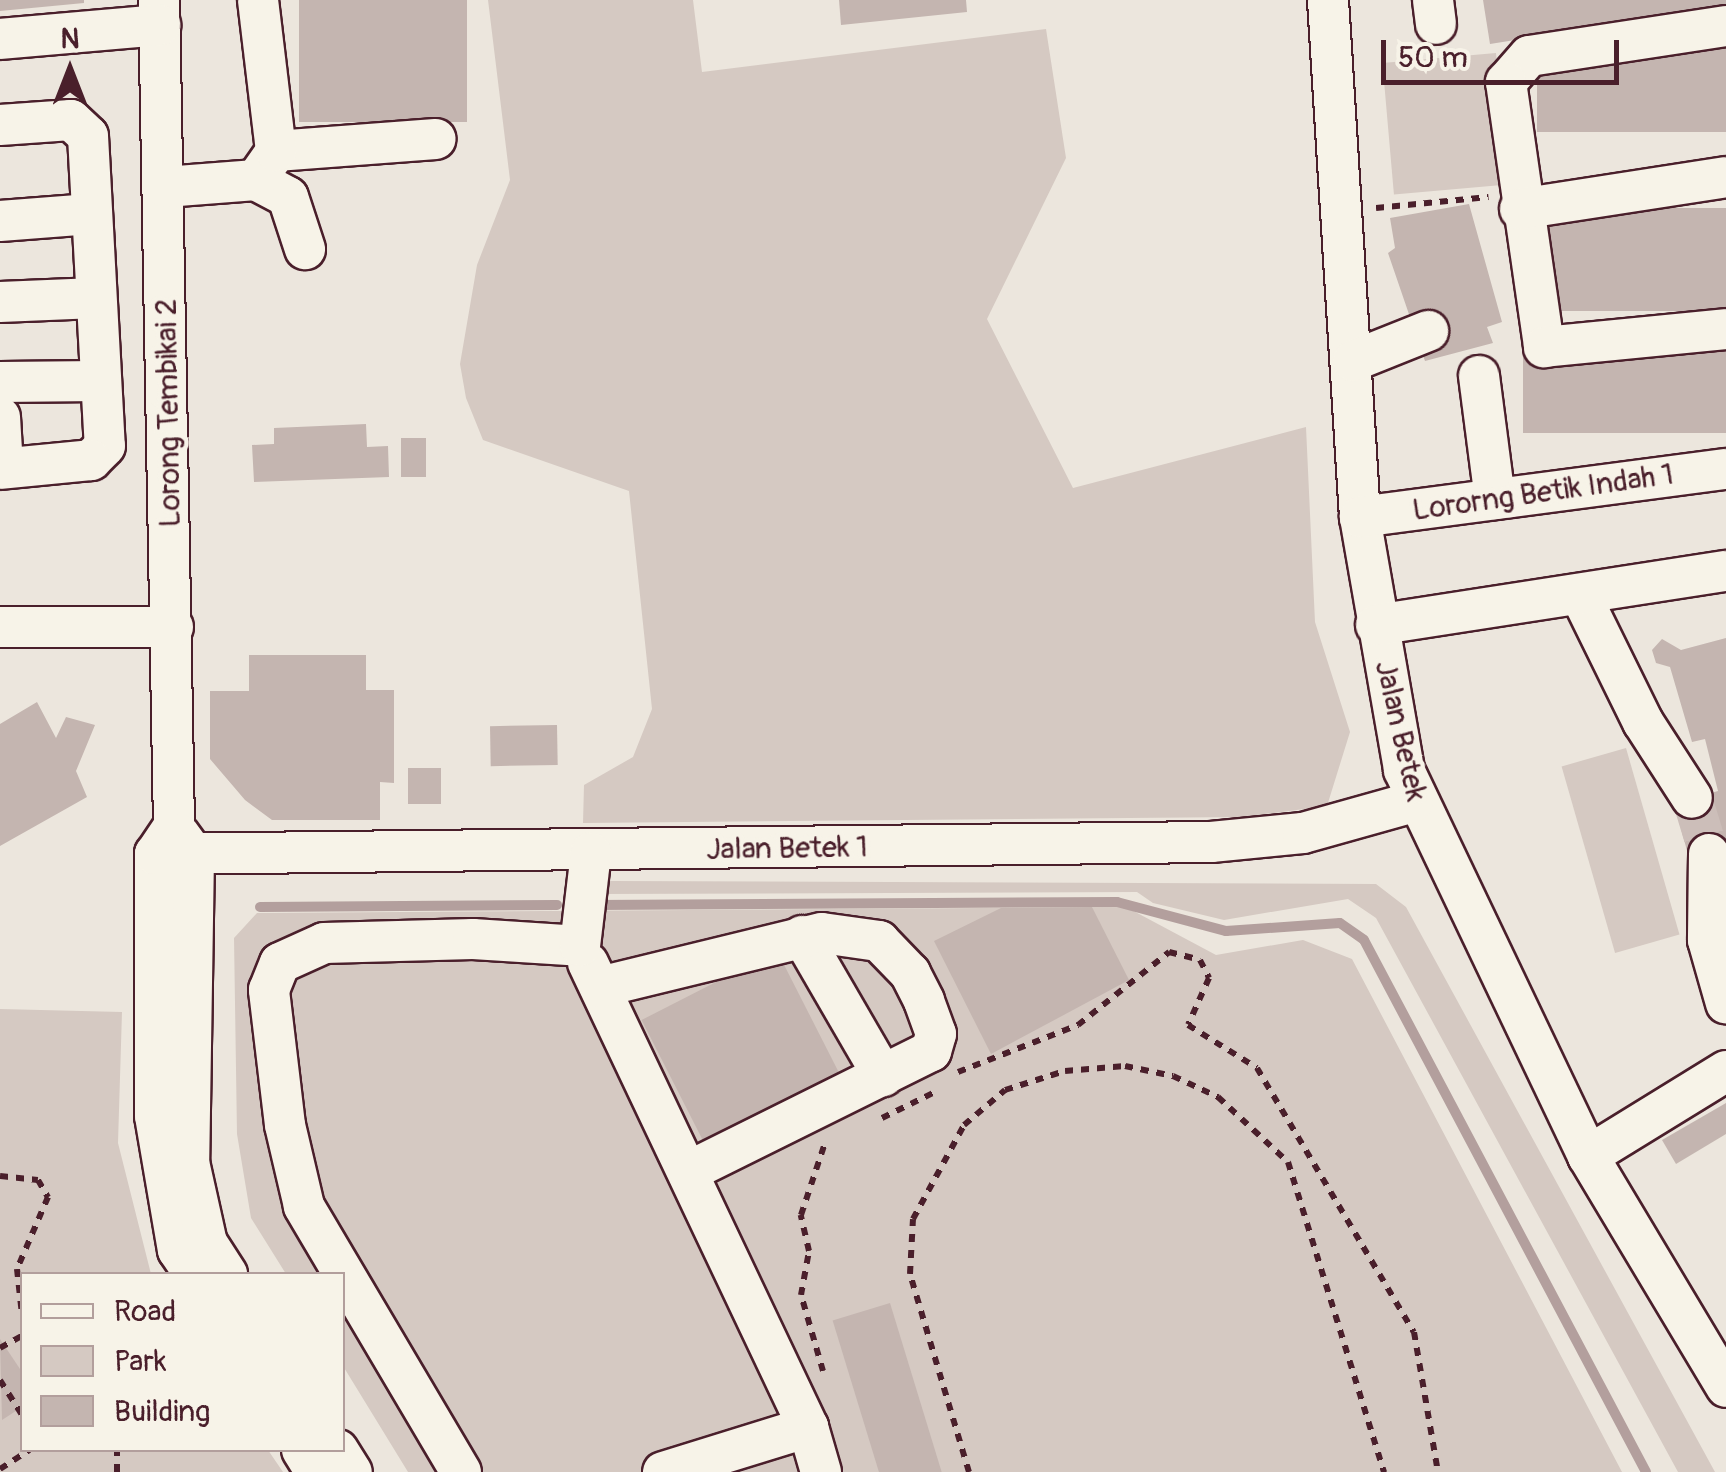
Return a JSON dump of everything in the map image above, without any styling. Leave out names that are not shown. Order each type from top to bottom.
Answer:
[{"type":"street","points":[[258,0],[266,166],[288,197],[305,249]]},
{"type":"street","name":"Jalan Betek","points":[[1328,0],[1345,211],[1360,517],[1376,626],[1413,802],[1588,1156],[1726,1387]]},
{"type":"street","points":[[0,40],[159,12]]},
{"type":"street","name":"Lorong Tembikai 2","points":[[159,12],[173,627],[172,1062],[188,1162],[207,1243],[226,1272]]},
{"type":"street","points":[[1726,26],[1529,56],[1506,82],[1520,210],[1544,346],[1726,328]]},
{"type":"street","points":[[0,125],[71,120],[88,136],[105,446],[91,460],[1,468],[0,417]]},
{"type":"street","points":[[165,187],[266,166],[436,139]]},
{"type":"street","points":[[1520,210],[1726,177]]},
{"type":"street","points":[[0,222],[91,214]]},
{"type":"street","points":[[0,302],[96,298]]},
{"type":"street","points":[[1353,361],[1428,331]]},
{"type":"street","points":[[1480,376],[1495,500]]},
{"type":"street","points":[[0,382],[99,381]]},
{"type":"street","name":"Lororng Betik Indah 1","points":[[1360,517],[1726,468]]},
{"type":"street","points":[[1376,626],[1726,571]]},
{"type":"street","points":[[1580,594],[1643,722],[1692,798]]},
{"type":"street","points":[[0,626],[173,627]]},
{"type":"street","name":"Jalan Betek 1","points":[[174,845],[264,855],[1211,842],[1323,829],[1413,802]]},
{"type":"street","name":"Lorong Tembikai 2","points":[[174,845],[194,918],[158,1164],[178,1250],[193,1272]]},
{"type":"street","points":[[591,853],[580,946],[690,1171],[808,1427],[820,1472]]},
{"type":"street","points":[[1709,854],[1708,940],[1726,1003]]},
{"type":"street","points":[[194,918],[230,875],[264,855]]},
{"type":"street","points":[[600,986],[802,936],[878,941],[910,973],[936,1034],[936,1048],[690,1171]]},
{"type":"street","points":[[802,936],[883,1076]]},
{"type":"street","points":[[343,1272],[304,1206],[285,1125],[269,990],[280,963],[324,943],[473,938],[580,946]]},
{"type":"street","points":[[1588,1156],[1726,1071]]},
{"type":"street","points":[[345,1275],[461,1472]]},
{"type":"street","points":[[664,1472],[808,1427]]},
{"type":"path","points":[[1345,211],[1510,195],[1520,210]]},
{"type":"path","points":[[952,1078],[1078,1024],[1169,952],[1200,960],[1209,978],[1188,1024],[1258,1068],[1414,1332],[1438,1472]]},
{"type":"path","points":[[968,1472],[910,1274],[914,1219],[964,1125],[1005,1090],[1064,1072],[1125,1066],[1173,1076],[1218,1097],[1288,1162],[1304,1198],[1384,1472]]},
{"type":"path","points":[[876,1121],[943,1087]]},
{"type":"path","points":[[808,1427],[822,1409],[826,1384],[802,1296],[810,1251],[802,1215],[826,1140],[842,1134]]},
{"type":"path","points":[[0,1176],[38,1180],[48,1198],[17,1269],[20,1297]]},
{"type":"path","points":[[0,1380],[20,1412]]},
{"type":"path","points":[[0,1469],[26,1452]]},
{"type":"green space","points":[[488,0],[693,0],[702,72],[1046,29],[1066,158],[987,319],[1073,488],[1306,427],[1315,622],[1350,732],[1327,806],[1242,817],[583,823],[584,785],[633,757],[652,709],[629,491],[483,440],[466,398],[460,364],[477,265],[510,180]]},
{"type":"green space","points":[[1496,53],[1508,184],[1394,194],[1382,63]]},
{"type":"green space","points":[[1626,748],[1679,934],[1615,953],[1562,766]]},
{"type":"green space","points":[[610,881],[1376,884],[1406,907],[1715,1472],[1678,1472],[1376,918],[1348,899],[1224,920],[1153,903],[1137,892],[596,894]]},
{"type":"green space","points":[[1126,907],[1216,955],[1303,940],[1352,959],[1622,1472],[408,1472],[345,1369],[345,1272],[285,1272],[251,1218],[237,1134],[234,938],[257,913]]},
{"type":"green space","points":[[0,1009],[122,1012],[118,1143],[150,1272],[20,1272],[20,1452],[269,1452],[283,1472],[0,1472]]},
{"type":"building","points":[[0,0],[84,0],[84,3],[0,11]]},
{"type":"building","points":[[299,0],[467,0],[467,122],[299,122]]},
{"type":"building","points":[[839,0],[966,0],[967,12],[841,25]]},
{"type":"building","points":[[1483,0],[1726,0],[1726,7],[1490,44]]},
{"type":"building","points":[[1537,42],[1726,42],[1726,132],[1537,132]]},
{"type":"building","points":[[1469,204],[1502,322],[1487,327],[1493,343],[1425,361],[1388,253],[1395,248],[1390,218]]},
{"type":"building","points":[[1543,208],[1726,208],[1726,311],[1543,311]]},
{"type":"building","points":[[1523,338],[1726,338],[1726,433],[1523,433]]},
{"type":"building","points":[[366,424],[367,447],[388,446],[389,477],[254,482],[252,445],[274,444],[274,428]]},
{"type":"building","points":[[401,438],[426,438],[426,477],[401,477]]},
{"type":"building","points":[[1726,638],[1726,849],[1689,858],[1674,803],[1718,791],[1705,739],[1692,742],[1670,667],[1656,663],[1652,650],[1662,639],[1681,650]]},
{"type":"building","points":[[249,655],[366,655],[366,690],[394,690],[394,783],[380,782],[380,820],[272,820],[245,800],[210,759],[210,691],[249,691]]},
{"type":"building","points":[[37,702],[56,738],[66,717],[95,725],[76,771],[87,797],[0,846],[0,724]]},
{"type":"building","points":[[557,725],[558,765],[491,766],[490,726]]},
{"type":"building","points":[[408,768],[441,768],[441,804],[408,804]]},
{"type":"building","points":[[1092,907],[1129,980],[991,1054],[934,941],[1001,908]]},
{"type":"building","points":[[777,951],[839,1072],[703,1141],[642,1020]]},
{"type":"building","points":[[1726,1103],[1726,1134],[1676,1164],[1662,1140]]},
{"type":"building","points":[[890,1303],[942,1472],[879,1472],[833,1321]]},
{"type":"building","points":[[0,1339],[20,1369],[20,1408],[2,1420]]},
{"type":"waterway","points":[[595,905],[1117,902],[1226,931],[1340,923],[1364,940],[1646,1472]]},
{"type":"waterway","points":[[260,907],[557,905]]},
{"type":"tunnel","points":[[1692,798],[1709,854]]}]
